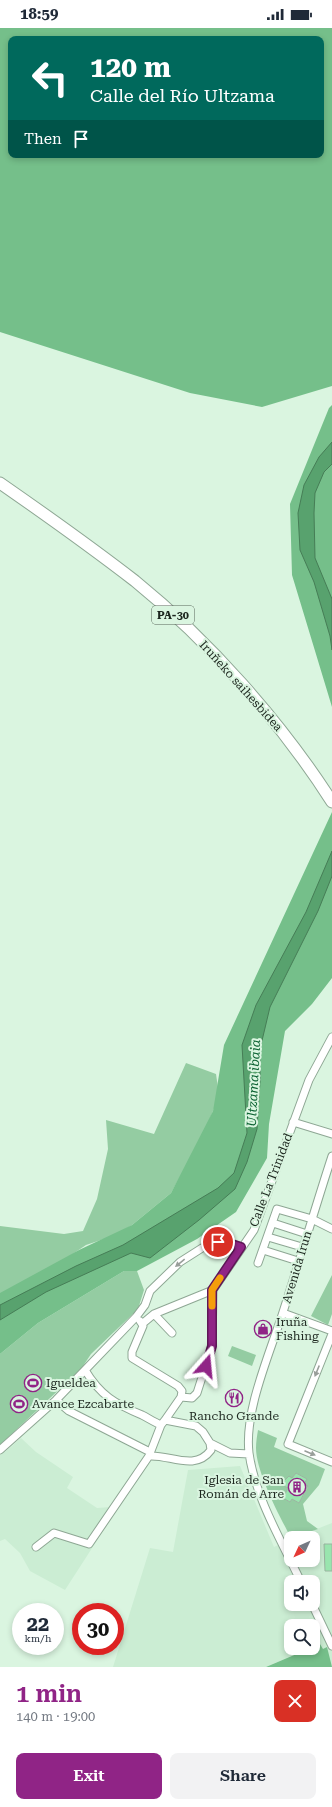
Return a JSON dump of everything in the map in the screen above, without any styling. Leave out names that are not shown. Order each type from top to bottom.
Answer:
[{"type":"highway","name":"Iruñeko saihesbidea","points":[[0,483],[62,526],[135,582],[202,642],[279,728],[332,802]]},
{"type":"street","name":"Calle La Trinidad","points":[[212,1290],[254,1230],[309,1080],[332,1037]]},
{"type":"street","points":[[294,1122],[332,1134]]},
{"type":"street","name":"Avenida Irun","points":[[298,1575],[258,1490],[250,1454],[250,1430],[252,1411],[302,1247],[332,1156]]},
{"type":"street","points":[[258,1263],[277,1209],[312,1219],[332,1228]]},
{"type":"street","points":[[273,1223],[307,1234]]},
{"type":"street","points":[[268,1237],[302,1247]]},
{"type":"street","points":[[0,1448],[56,1400],[136,1317],[144,1305],[150,1291],[180,1262],[202,1248],[218,1242],[229,1243],[241,1247]]},
{"type":"street","points":[[263,1250],[298,1261]]},
{"type":"street","points":[[36,1547],[54,1533],[90,1544],[149,1454],[163,1422],[181,1397],[182,1391],[178,1386],[132,1358],[132,1352],[143,1326],[142,1324],[154,1314],[212,1290],[212,1346],[197,1393],[192,1398],[181,1397]]},
{"type":"street","points":[[283,1313],[332,1331]]},
{"type":"street","points":[[154,1314],[172,1333]]},
{"type":"street","points":[[136,1317],[142,1324]]},
{"type":"street","points":[[332,1334],[288,1444],[332,1462]]},
{"type":"street","points":[[56,1400],[69,1411],[149,1454],[159,1455],[172,1460],[189,1462],[207,1456],[211,1450],[210,1443],[203,1432],[196,1426],[163,1422],[121,1406],[99,1390],[85,1370]]},
{"type":"street","points":[[210,1443],[230,1453],[250,1454]]},
{"type":"street","points":[[315,1611],[332,1645]]},
{"type":"shaded area","points":[[0,28],[332,28],[332,386],[262,407],[190,393],[0,332]]},
{"type":"shaded area","points":[[332,405],[332,707],[292,575],[290,504],[329,408]]},
{"type":"shaded area","points":[[332,812],[332,978],[312,1004],[285,1031],[269,1124],[267,1158],[236,1212],[197,1239],[137,1271],[124,1271],[38,1323],[0,1354],[0,1293],[79,1250],[132,1225],[171,1193],[213,1111],[224,1045]]},
{"type":"shaded area","points":[[186,1063],[216,1074],[219,1095],[202,1137],[171,1193],[132,1225],[116,1235],[86,1245],[58,1264],[0,1294],[0,1226],[64,1234],[83,1231],[97,1199],[108,1149],[106,1120],[154,1134]]},
{"type":"shaded area","name":"Igueldea","points":[[124,1271],[137,1271],[144,1290],[138,1309],[91,1354],[81,1369],[2,1443],[0,1450],[0,1354],[38,1323]]},
{"type":"shaded area","points":[[332,1275],[332,1314],[328,1325],[311,1316]]},
{"type":"shaded area","points":[[232,1346],[256,1355],[252,1366],[228,1356]]},
{"type":"shaded area","points":[[258,1430],[277,1438],[274,1447],[325,1469],[319,1485],[303,1504],[307,1521],[318,1529],[312,1531],[288,1531],[264,1481],[257,1458],[256,1441]],"holes":[[[296,1473],[307,1479],[304,1484],[308,1487],[299,1503],[292,1499],[290,1502],[283,1498],[288,1488],[284,1486],[284,1481],[289,1477],[292,1478]]]},
{"type":"shaded area","points":[[21,1438],[36,1452],[73,1477],[67,1488],[97,1508],[111,1507],[147,1463],[65,1590],[30,1571],[20,1553],[5,1539],[0,1541],[0,1447],[5,1452]]},
{"type":"shaded area","points":[[240,1466],[274,1547],[284,1542],[284,1567],[320,1567],[320,1531],[312,1531],[332,1523],[332,1667],[329,1667],[320,1644],[320,1619],[284,1619],[284,1655],[294,1655],[266,1667],[113,1667],[117,1655],[124,1655],[124,1632],[150,1548],[173,1552],[188,1470]]},
{"type":"shaded area","points":[[320,1644],[323,1649],[327,1647],[332,1667],[266,1667],[294,1655],[320,1655]]},
{"type":"water","points":[[332,442],[332,464],[324,472],[315,493],[314,513],[315,558],[332,599],[332,650],[330,636],[314,582],[300,550],[298,513],[304,485],[319,457]]},
{"type":"water","name":"Ultzama ibaia","points":[[332,851],[332,876],[318,911],[270,1007],[260,1049],[257,1129],[247,1162],[235,1189],[199,1220],[150,1258],[131,1253],[46,1292],[0,1320],[0,1305],[76,1266],[123,1245],[218,1188],[234,1173],[247,1133],[242,1045],[256,1005],[306,912]]},
{"type":"building","name":"Iglesia de San Román de Arre","points":[[296,1473],[307,1479],[304,1484],[308,1486],[299,1503],[292,1499],[290,1502],[283,1498],[288,1488],[284,1486],[284,1481],[289,1476],[292,1478]]},
{"type":"building","points":[[324,1544],[332,1544],[332,1571],[325,1571]]},
{"type":"slow traffic","points":[[212,1306],[212,1290],[220,1278]]},
{"type":"place","name":"Iruña Fishing","points":[[263,1329]]},
{"type":"place","name":"Igueldea","points":[[33,1383]]},
{"type":"place","name":"Rancho Grande","points":[[234,1398]]},
{"type":"place","name":"Avance Ezcabarte","points":[[19,1404]]},
{"type":"place","name":"Iglesia de San Román de Arre","points":[[297,1487]]},
{"type":"route","points":[[206,1366],[212,1346],[212,1290],[241,1247],[229,1243],[218,1242]]}]
